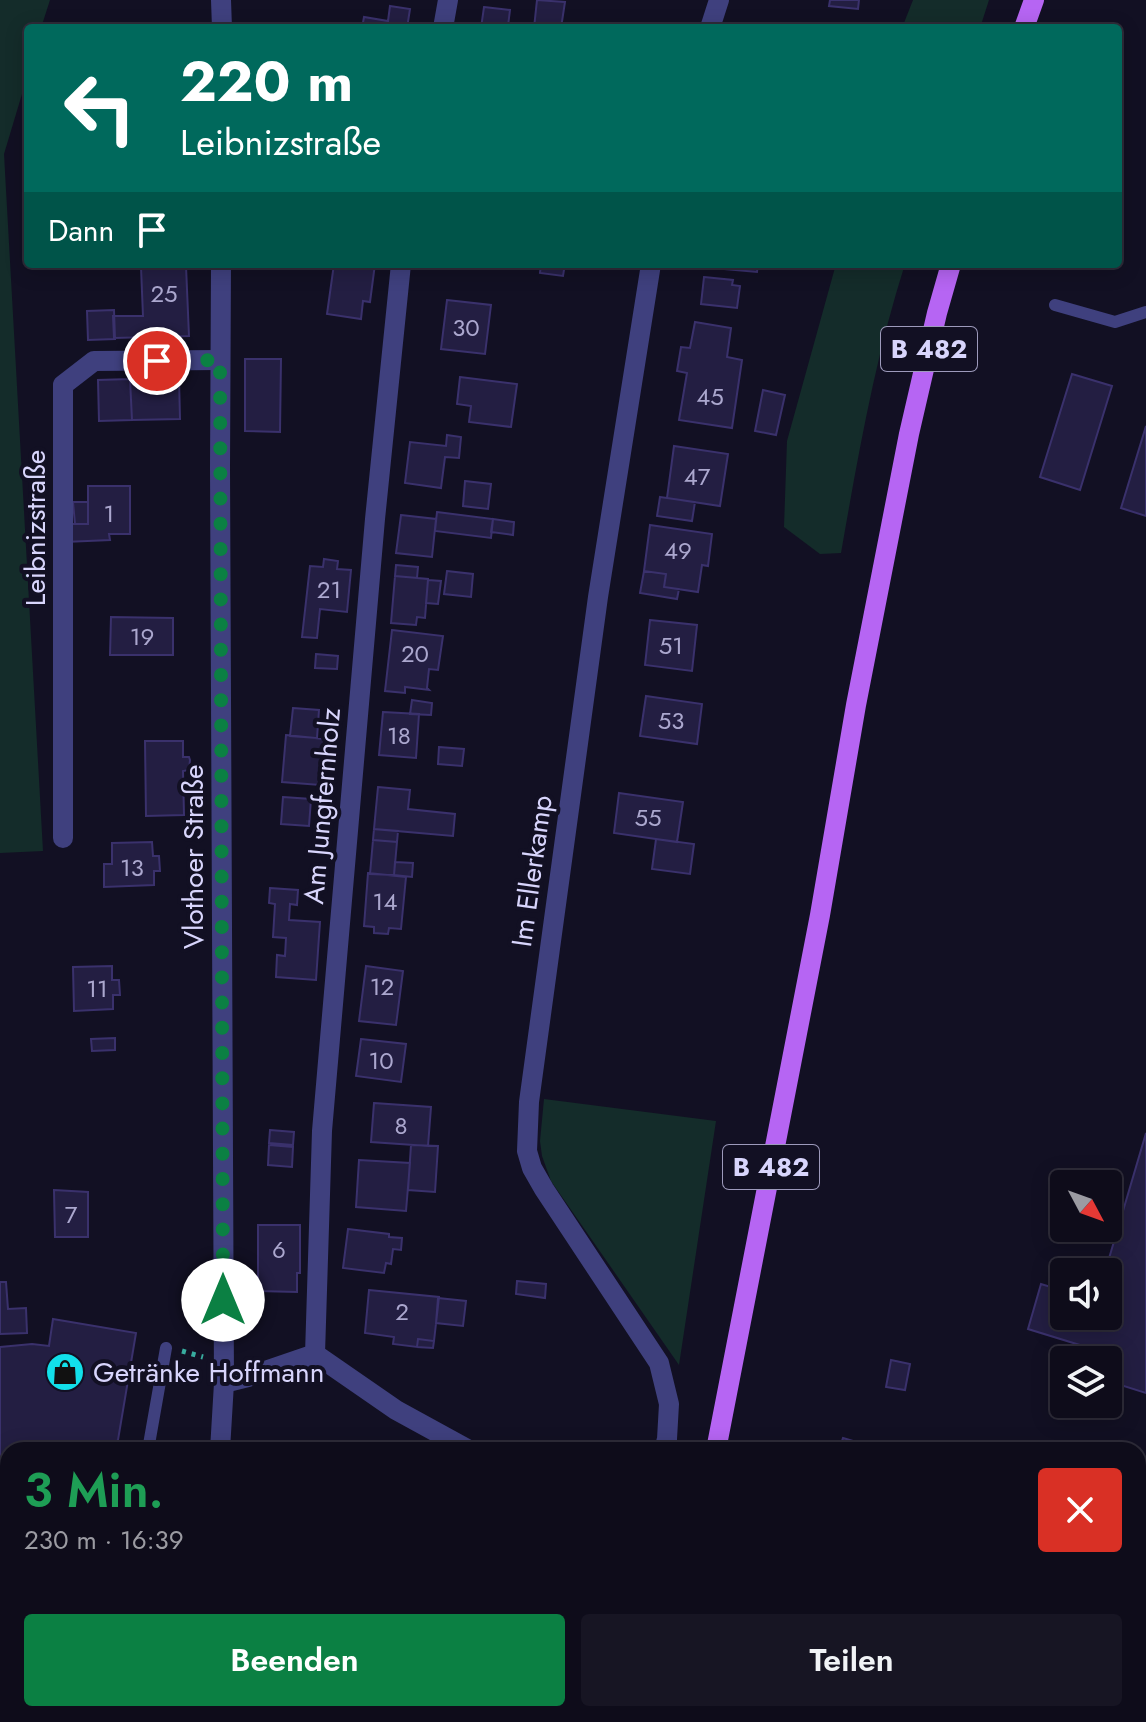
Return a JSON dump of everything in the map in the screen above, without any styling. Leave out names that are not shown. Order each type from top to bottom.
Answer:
[{"type":"main road","points":[[1025,24],[1034,0]]},
{"type":"main road","name":"B 482","points":[[718,1442],[820,915],[856,705],[900,479],[950,268]]},
{"type":"street","points":[[221,0],[222,24]]},
{"type":"street","points":[[444,24],[448,0]]},
{"type":"street","points":[[711,24],[719,0]]},
{"type":"street","name":"Vlothoer Straße","points":[[220,1442],[224,1383],[221,268]]},
{"type":"street","name":"Am Jungfernholz","points":[[315,1354],[322,1131],[375,519],[401,268]]},
{"type":"street","name":"Im Ellerkamp","points":[[650,268],[598,597],[529,1102],[527,1151],[544,1189],[659,1363],[669,1404],[666,1442]]},
{"type":"street","name":"Leibnizstraße","points":[[63,838],[63,385],[94,361],[220,360]]},
{"type":"street","points":[[224,1383],[315,1354],[396,1410],[454,1442]]},
{"type":"lane","points":[[1055,305],[1115,322],[1146,312]]},
{"type":"lane","points":[[149,1442],[166,1348]]},
{"type":"path","points":[[166,1348],[224,1361]]},
{"type":"green space","points":[[0,0],[50,0],[42,24],[24,24],[24,87],[4,154],[43,851],[0,853]]},
{"type":"green space","points":[[913,0],[989,0],[981,24],[904,24]]},
{"type":"green space","points":[[835,268],[904,268],[876,371],[841,553],[820,554],[784,527],[787,441]]},
{"type":"green space","points":[[544,1099],[716,1121],[679,1365],[551,1181],[540,1141]]},
{"type":"building","points":[[537,0],[565,2],[562,24],[534,24]]},
{"type":"building","points":[[830,0],[859,0],[858,9],[829,6]]},
{"type":"building","points":[[390,6],[410,9],[408,24],[363,24],[364,17],[388,21]]},
{"type":"building","points":[[484,7],[510,10],[508,24],[482,24]]},
{"type":"building","points":[[141,268],[186,268],[189,336],[114,338],[113,316],[143,316]]},
{"type":"building","points":[[333,268],[374,268],[370,302],[363,301],[361,319],[327,314]]},
{"type":"building","points":[[541,268],[564,268],[563,276],[540,273]]},
{"type":"building","points":[[713,268],[758,268],[757,272]]},
{"type":"building","points":[[704,277],[733,280],[732,285],[740,286],[737,308],[701,304]]},
{"type":"building","points":[[447,300],[491,305],[485,354],[441,349]]},
{"type":"building","points":[[114,310],[115,339],[88,340],[87,311]]},
{"type":"building","points":[[695,322],[731,328],[727,357],[742,360],[732,428],[679,420],[687,373],[677,371],[681,347],[690,348]]},
{"type":"building","points":[[245,359],[281,359],[280,432],[245,431]]},
{"type":"building","points":[[1072,374],[1112,386],[1080,490],[1040,477]]},
{"type":"building","points":[[460,377],[517,384],[511,427],[469,422],[471,406],[457,404]]},
{"type":"building","points":[[179,378],[180,419],[132,420],[130,379]]},
{"type":"building","points":[[130,379],[132,420],[99,421],[98,380]]},
{"type":"building","points":[[763,390],[785,395],[776,435],[755,431]]},
{"type":"building","points":[[1146,426],[1146,516],[1121,508]]},
{"type":"building","points":[[447,435],[461,437],[459,458],[445,457],[441,488],[405,483],[410,442],[446,446]]},
{"type":"building","points":[[674,446],[728,454],[720,506],[667,498]]},
{"type":"building","points":[[465,481],[491,484],[488,509],[463,506]]},
{"type":"building","points":[[88,486],[130,486],[130,534],[109,534],[110,540],[65,542],[65,524],[88,524]]},
{"type":"building","points":[[660,497],[695,502],[692,521],[657,516]]},
{"type":"building","points":[[73,502],[88,502],[88,524],[75,524]]},
{"type":"building","points":[[437,512],[493,519],[491,538],[435,531]]},
{"type":"building","points":[[401,515],[436,519],[432,557],[396,553]]},
{"type":"building","points":[[493,519],[514,522],[513,535],[491,532]]},
{"type":"building","points":[[650,525],[712,534],[708,566],[702,565],[698,592],[664,587],[666,574],[644,571]]},
{"type":"building","points":[[324,559],[338,561],[337,569],[351,570],[347,612],[320,609],[317,638],[302,637],[310,566],[323,567]]},
{"type":"building","points":[[396,565],[418,567],[417,578],[395,576]]},
{"type":"building","points":[[447,571],[473,574],[471,597],[444,594]]},
{"type":"building","points":[[644,571],[666,574],[664,587],[679,589],[677,599],[640,593]]},
{"type":"building","points":[[395,576],[428,579],[425,618],[417,617],[416,625],[391,623]]},
{"type":"building","points":[[428,580],[441,581],[438,604],[426,603]]},
{"type":"building","points":[[111,617],[173,618],[173,655],[110,655]]},
{"type":"building","points":[[650,620],[697,625],[692,671],[645,665]]},
{"type":"building","points":[[392,630],[443,636],[438,670],[429,669],[429,690],[405,687],[405,693],[385,691]]},
{"type":"building","points":[[316,654],[338,656],[337,669],[315,668]]},
{"type":"building","points":[[646,696],[702,704],[697,744],[640,736]]},
{"type":"building","points":[[412,700],[432,703],[431,715],[410,714]]},
{"type":"building","points":[[293,708],[319,710],[317,738],[290,736]]},
{"type":"building","points":[[383,712],[419,714],[416,758],[379,755]]},
{"type":"building","points":[[286,735],[324,739],[320,785],[282,782]]},
{"type":"building","points":[[145,741],[183,741],[183,757],[190,760],[189,770],[183,771],[184,815],[146,816]]},
{"type":"building","points":[[439,747],[464,749],[462,766],[438,764]]},
{"type":"building","points":[[378,787],[410,790],[408,809],[455,814],[453,836],[374,829]]},
{"type":"building","points":[[619,793],[683,802],[677,842],[614,833]]},
{"type":"building","points":[[283,797],[311,799],[309,826],[281,824]]},
{"type":"building","points":[[374,829],[398,831],[397,842],[373,840]]},
{"type":"building","points":[[656,839],[694,844],[690,874],[652,869]]},
{"type":"building","points":[[373,840],[397,842],[394,875],[370,874]]},
{"type":"building","points":[[152,842],[153,856],[159,856],[160,871],[154,871],[154,885],[104,887],[104,864],[112,864],[112,843]]},
{"type":"building","points":[[395,862],[413,863],[412,877],[394,875]]},
{"type":"building","points":[[368,873],[406,877],[401,929],[389,928],[388,934],[374,933],[374,927],[364,926]]},
{"type":"building","points":[[270,888],[298,890],[297,905],[290,904],[289,920],[320,922],[316,980],[276,977],[277,955],[285,956],[286,938],[273,937],[275,904],[269,903]]},
{"type":"building","points":[[112,966],[112,980],[119,980],[120,995],[113,995],[113,1009],[74,1011],[73,967]]},
{"type":"building","points":[[366,966],[403,971],[396,1025],[359,1021]]},
{"type":"building","points":[[115,1038],[115,1050],[92,1051],[91,1039]]},
{"type":"building","points":[[361,1039],[406,1044],[401,1082],[356,1076]]},
{"type":"building","points":[[374,1103],[431,1107],[428,1146],[371,1142]]},
{"type":"building","points":[[270,1130],[294,1132],[293,1145],[269,1143]]},
{"type":"building","points":[[1146,1133],[1146,1393],[1122,1385],[1122,1346],[1083,1346],[1028,1329],[1041,1284],[1050,1287],[1050,1330],[1122,1330],[1122,1258],[1109,1258],[1114,1242],[1122,1242],[1122,1214]]},
{"type":"building","points":[[269,1145],[293,1147],[292,1167],[268,1165]]},
{"type":"building","points":[[411,1145],[438,1146],[435,1192],[408,1190]]},
{"type":"building","points":[[359,1160],[410,1163],[406,1211],[356,1207]]},
{"type":"building","points":[[54,1190],[88,1192],[88,1237],[55,1237]]},
{"type":"building","points":[[258,1225],[300,1225],[297,1292],[258,1291]]},
{"type":"building","points":[[348,1229],[402,1238],[401,1250],[393,1249],[391,1264],[386,1263],[384,1273],[343,1268]]},
{"type":"building","points":[[517,1281],[546,1284],[545,1298],[516,1294]]},
{"type":"building","points":[[0,1282],[6,1282],[8,1309],[26,1308],[27,1333],[0,1334]]},
{"type":"building","points":[[369,1290],[439,1297],[434,1341],[418,1339],[417,1347],[393,1344],[394,1337],[365,1333]]},
{"type":"building","points":[[438,1298],[466,1301],[463,1326],[436,1323]]},
{"type":"building","name":"Getränke Hoffmann","points":[[53,1319],[136,1333],[115,1442],[0,1442],[0,1347],[49,1346]]},
{"type":"building","points":[[418,1339],[434,1341],[433,1348],[417,1347]]},
{"type":"building","points":[[891,1360],[910,1364],[905,1390],[886,1387]]},
{"type":"place","name":"Getränke Hoffmann","points":[[65,1372]]},
{"type":"route","points":[[157,361],[220,360],[223,1300]]}]
